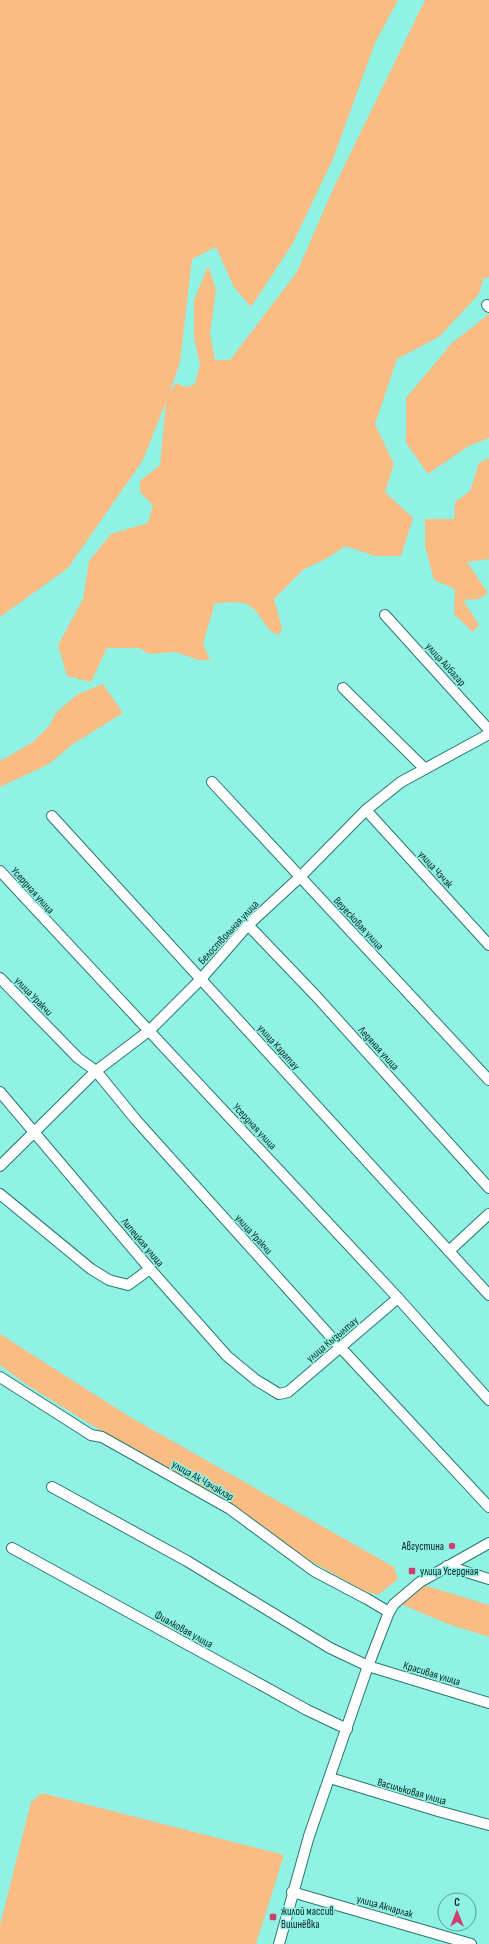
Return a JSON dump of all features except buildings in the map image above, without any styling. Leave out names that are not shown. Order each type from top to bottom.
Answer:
[{"type":"street","name":"улица Айбагар","points":[[385,615],[489,730]]},
{"type":"street","points":[[343,688],[425,769]]},
{"type":"street","name":"Белоствольная улица","points":[[0,1166],[96,1071],[150,1030],[201,979],[248,925],[300,877],[366,810],[401,782],[489,734]]},
{"type":"street","name":"Вересковая улица","points":[[212,782],[489,1080]]},
{"type":"street","name":"улица Чэчэк","points":[[366,810],[489,944]]},
{"type":"street","name":"улица Каратау","points":[[52,816],[489,1295]]},
{"type":"street","name":"Усердная улица","points":[[0,871],[150,1030],[398,1298],[489,1400]]},
{"type":"street","name":"Ледяная улица","points":[[248,925],[316,996],[489,1188]]},
{"type":"street","name":"улица Уракчи","points":[[0,978],[78,1058],[96,1071],[136,1120],[340,1348],[489,1507]]},
{"type":"street","name":"Липецкая улица","points":[[0,1092],[150,1269],[227,1356],[256,1380],[279,1394]]},
{"type":"street","points":[[0,1194],[68,1252],[108,1280],[128,1285],[150,1269]]},
{"type":"street","points":[[449,1251],[489,1214]]},
{"type":"street","name":"улица Кызылтау","points":[[279,1394],[288,1392],[398,1298]]},
{"type":"street","name":"улица Ак Чэчэклэр","points":[[0,1378],[91,1434],[102,1437],[230,1509],[314,1571],[389,1612]]},
{"type":"street","points":[[52,1487],[187,1561],[330,1648],[368,1666]]},
{"type":"street","points":[[279,1944],[292,1892],[368,1666],[389,1612],[394,1604],[420,1582],[489,1543]]},
{"type":"street","name":"Фиалковая улица","points":[[12,1548],[307,1710],[347,1729]]},
{"type":"street","points":[[447,1566],[489,1579]]},
{"type":"street","name":"Красивая улица","points":[[368,1666],[489,1703]]},
{"type":"street","name":"Васильковая улица","points":[[330,1778],[438,1812],[489,1825]]},
{"type":"street","name":"улица Акчарлак","points":[[292,1892],[471,1944]]},
{"type":"shaded area","points":[[0,0],[398,0],[375,43],[333,159],[293,243],[251,307],[234,287],[216,247],[192,259],[180,362],[170,392],[176,383],[187,387],[195,384],[200,364],[194,339],[194,300],[208,266],[216,289],[210,334],[215,360],[230,360],[297,272],[334,187],[425,0],[489,0],[489,277],[483,279],[479,294],[439,337],[397,359],[375,424],[394,464],[385,492],[413,518],[401,556],[375,556],[346,546],[324,560],[304,569],[274,599],[282,628],[279,635],[269,629],[254,609],[246,604],[238,602],[215,603],[203,644],[210,660],[199,660],[175,652],[149,654],[139,648],[107,648],[91,682],[67,676],[58,645],[83,599],[89,561],[111,534],[148,523],[153,505],[140,492],[140,481],[160,465],[166,402],[143,460],[68,568],[0,617]]},
{"type":"shaded area","points":[[489,314],[489,438],[469,446],[428,474],[406,443],[406,398],[452,343]]},
{"type":"shaded area","points":[[489,458],[489,559],[467,562],[488,593],[479,599],[463,600],[479,625],[473,632],[454,614],[455,589],[434,580],[425,546],[425,519],[454,519],[455,502],[470,491],[479,463]]},
{"type":"shaded area","points":[[103,684],[123,713],[73,744],[49,764],[0,787],[0,761],[33,742],[48,727],[57,712],[78,694]]},
{"type":"shaded area","points":[[0,1334],[130,1417],[394,1567],[398,1579],[378,1595],[364,1591],[284,1546],[216,1494],[142,1456],[27,1385],[0,1365]]},
{"type":"shaded area","points":[[424,1585],[489,1605],[489,1637],[448,1624],[401,1604]]},
{"type":"shaded area","points":[[42,1793],[284,1855],[256,1944],[0,1944],[0,1925],[31,1802]]},
{"type":"place","name":"Августина","points":[[452,1546]]},
{"type":"place","name":"улица Усердная","points":[[412,1571]]},
{"type":"place","name":"жилой массив Вишнёвка","points":[[273,1917]]}]
